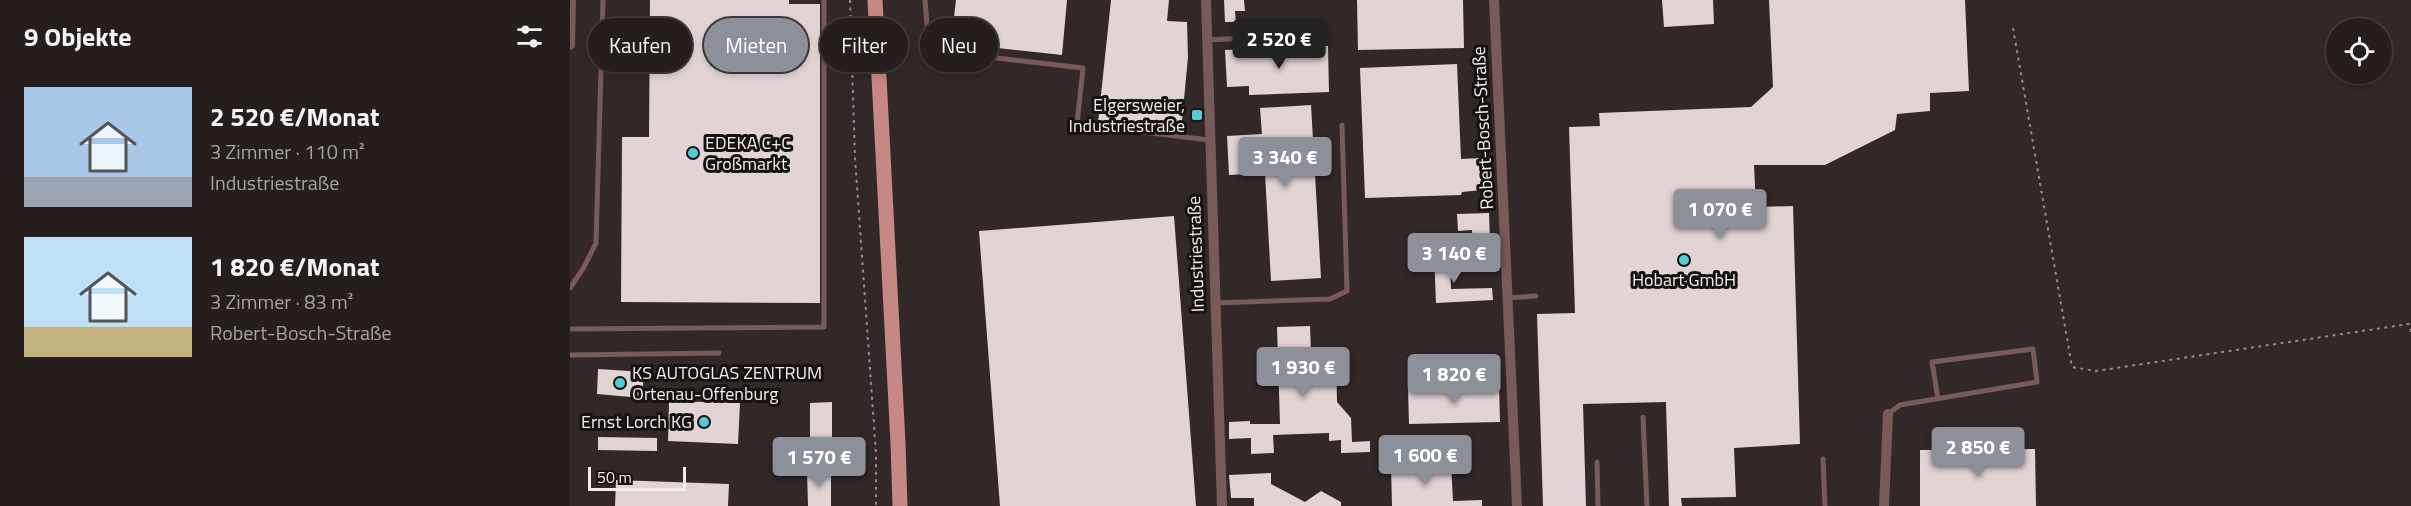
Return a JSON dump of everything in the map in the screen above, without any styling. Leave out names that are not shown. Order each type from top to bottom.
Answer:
[{"type":"main road","points":[[875,0],[900,506]]},
{"type":"street","points":[[570,0],[570,45]]},
{"type":"street","name":"Industriestraße","points":[[1206,0],[1222,506]]},
{"type":"street","name":"Robert-Bosch-Straße","points":[[1494,0],[1517,506]]},
{"type":"street","points":[[1884,506],[1888,414]]},
{"type":"lane","points":[[570,288],[596,243],[603,0]]},
{"type":"lane","points":[[570,329],[824,327],[824,0]]},
{"type":"lane","points":[[925,0],[928,50],[1083,68],[1077,124],[1209,140]]},
{"type":"lane","points":[[1206,40],[1284,36]]},
{"type":"lane","points":[[1215,303],[1330,299],[1347,291],[1342,125]]},
{"type":"lane","points":[[1507,298],[1536,296]]},
{"type":"lane","points":[[1888,414],[1900,405],[1938,399],[2037,382],[2033,349],[1932,363],[1938,399]]},
{"type":"lane","points":[[570,355],[719,353]]},
{"type":"lane","points":[[1643,417],[1647,506]]},
{"type":"lane","points":[[1823,459],[1825,506]]},
{"type":"lane","points":[[1597,462],[1598,506]]},
{"type":"path","points":[[850,0],[855,158],[876,454],[876,506]]},
{"type":"path","points":[[2013,27],[2072,367],[2096,371],[2410,324],[2411,332]]},
{"type":"building","name":"EDEKA C+C Großmarkt","points":[[650,0],[789,0],[789,4],[820,4],[820,303],[621,302],[622,137],[649,137],[649,72],[692,72],[692,18],[650,18]]},
{"type":"building","points":[[956,0],[1067,0],[1062,55],[998,48],[998,18],[954,18]]},
{"type":"building","points":[[1111,0],[1169,0],[1167,21],[1187,22],[1188,57],[1181,131],[1098,123]]},
{"type":"building","points":[[1224,0],[1244,0],[1245,11],[1235,11],[1236,22],[1225,22]]},
{"type":"building","points":[[1357,0],[1463,0],[1464,48],[1358,50]]},
{"type":"building","points":[[1662,0],[1713,0],[1714,24],[1664,27]]},
{"type":"building","name":"Hobart GmbH","points":[[1769,0],[1965,0],[1969,91],[1930,93],[1930,111],[1897,114],[1895,130],[1825,165],[1754,165],[1756,207],[1793,206],[1800,444],[1734,448],[1736,497],[1681,498],[1682,506],[1669,506],[1666,402],[1583,404],[1586,506],[1543,506],[1537,314],[1575,313],[1569,127],[1600,126],[1599,113],[1751,107],[1773,87]]},
{"type":"building","points":[[1328,46],[1329,92],[1249,95],[1249,86],[1227,87],[1225,50]]},
{"type":"building","points":[[1457,64],[1461,159],[1481,158],[1482,190],[1462,192],[1461,195],[1365,198],[1360,68]]},
{"type":"building","points":[[1311,105],[1321,278],[1271,281],[1265,173],[1229,175],[1227,136],[1262,134],[1260,108]]},
{"type":"building","points":[[1489,213],[1490,243],[1473,244],[1472,230],[1458,231],[1457,214]]},
{"type":"building","points":[[1174,216],[1196,506],[1000,506],[979,231]]},
{"type":"building","points":[[1450,252],[1451,289],[1492,288],[1493,300],[1436,303],[1434,253]]},
{"type":"building","points":[[1310,326],[1311,352],[1336,351],[1337,402],[1351,418],[1352,442],[1370,441],[1370,452],[1341,453],[1341,440],[1329,441],[1329,433],[1273,435],[1274,453],[1251,454],[1251,438],[1229,439],[1229,422],[1250,421],[1250,424],[1280,424],[1277,327]]},
{"type":"building","name":"KS AUTOGLAS ZENTRUM Ortenau-Offenburg","points":[[598,369],[644,372],[642,398],[597,394]]},
{"type":"building","points":[[1499,385],[1500,422],[1409,424],[1408,388]]},
{"type":"building","name":"Ernst Lorch KG","points":[[669,401],[740,403],[738,444],[668,441]]},
{"type":"building","points":[[832,402],[832,455],[810,456],[810,403]]},
{"type":"building","points":[[598,437],[657,438],[657,451],[598,450]]},
{"type":"building","points":[[2035,449],[2036,506],[1920,506],[1920,450]]},
{"type":"building","points":[[1451,463],[1453,501],[1482,500],[1482,506],[1392,506],[1391,465]]},
{"type":"building","points":[[807,470],[831,470],[831,506],[808,506]]},
{"type":"building","points":[[1271,473],[1271,484],[1305,502],[1321,491],[1341,502],[1341,506],[1254,506],[1254,498],[1231,498],[1229,475]]},
{"type":"building","points":[[616,480],[729,484],[728,506],[615,506]]},
{"type":"place","name":"Elgersweier, Industriestraße","points":[[1197,115]]},
{"type":"place","name":"EDEKA C+C Großmarkt","points":[[693,153]]},
{"type":"place","name":"Hobart GmbH","points":[[1684,260]]},
{"type":"place","name":"KS AUTOGLAS ZENTRUM Ortenau-Offenburg","points":[[620,383]]},
{"type":"place","name":"Ernst Lorch KG","points":[[704,422]]}]
